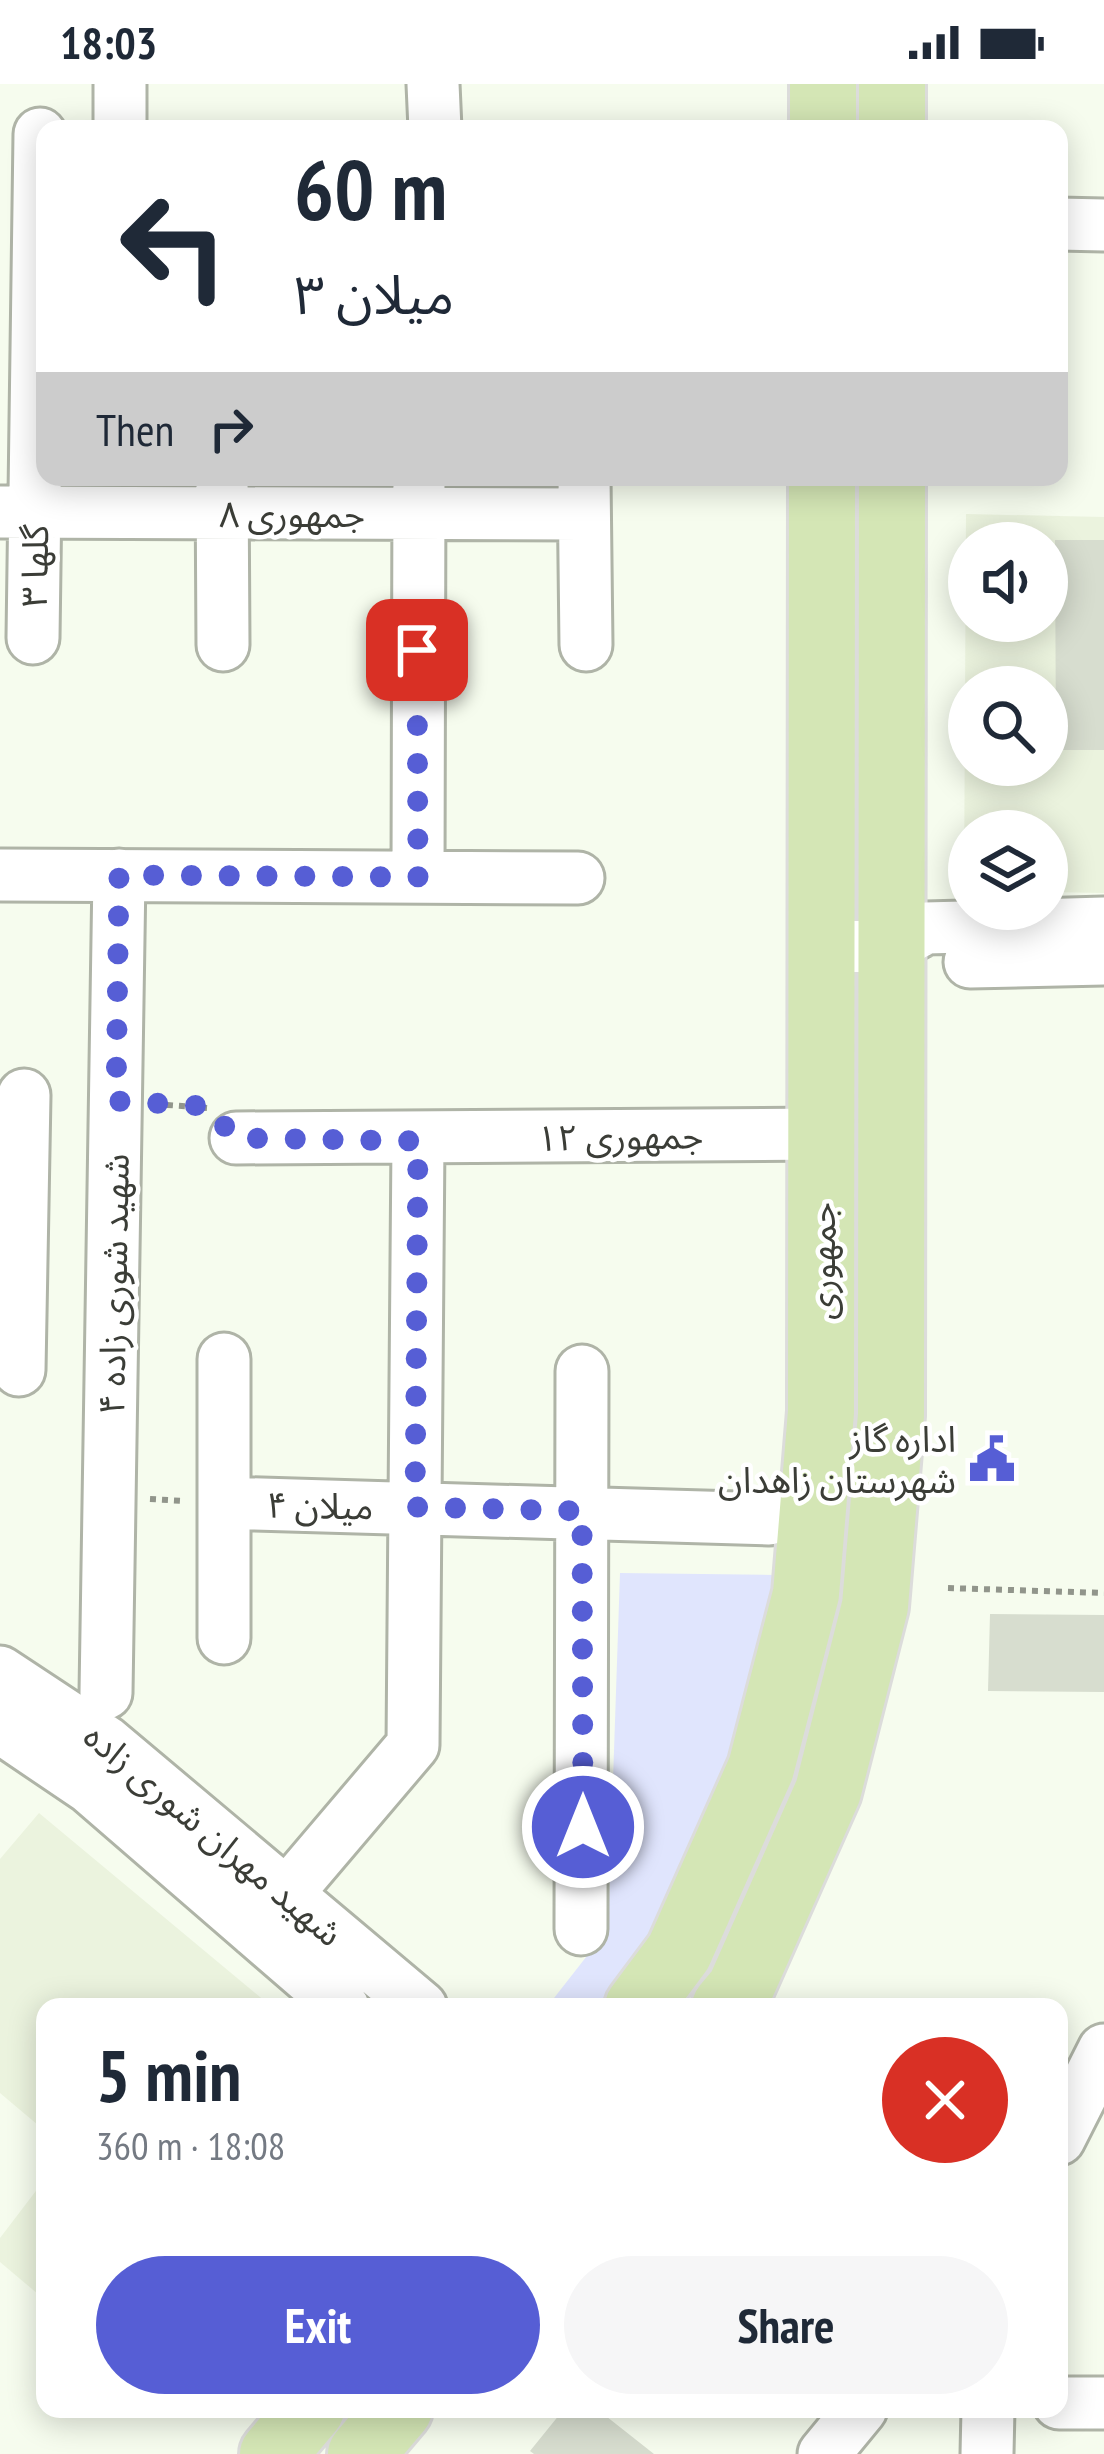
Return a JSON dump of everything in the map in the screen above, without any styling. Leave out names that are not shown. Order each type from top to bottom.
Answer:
[{"type":"main road","points":[[823,84],[823,120]]},
{"type":"main road","points":[[892,84],[892,120]]},
{"type":"main road","name":"جمهوری","points":[[645,1998],[679,1952],[761,1768],[806,1594],[821,1412],[822,486]]},
{"type":"main road","name":"جمهوری","points":[[732,1998],[828,1792],[875,1606],[891,1415],[892,486]]},
{"type":"main road","points":[[273,2454],[303,2418]]},
{"type":"main road","points":[[361,2454],[391,2418]]},
{"type":"street","points":[[120,84],[120,120]]},
{"type":"street","points":[[434,84],[434,120]]},
{"type":"street","name":"گلها ۳","points":[[28,134],[17,512],[33,638]]},
{"type":"street","points":[[1068,224],[1104,225]]},
{"type":"street","points":[[222,495],[223,645]]},
{"type":"street","name":"جمهوری ۸","points":[[17,512],[222,495],[584,495]]},
{"type":"street","points":[[418,495],[418,877]]},
{"type":"street","points":[[584,495],[586,645]]},
{"type":"street","points":[[0,875],[578,878]]},
{"type":"street","name":"شهید شوری زاده ۴","points":[[106,1693],[119,875]]},
{"type":"street","points":[[821,947],[892,946],[926,928],[1104,923]]},
{"type":"street","points":[[892,946],[916,964],[1104,959]]},
{"type":"street","points":[[20,1370],[11,1232],[24,1095]]},
{"type":"street","name":"جمهوری ۱۲","points":[[236,1138],[418,1141],[821,1134]]},
{"type":"street","points":[[271,1912],[413,1745],[418,1141]]},
{"type":"street","points":[[224,1359],[224,1638]]},
{"type":"street","points":[[581,1929],[582,1371]]},
{"type":"street","name":"میلان ۴","points":[[224,1503],[769,1519]]},
{"type":"street","name":"شهید مهران شوری زاده","points":[[0,1672],[106,1742],[271,1912],[336,1998]]},
{"type":"street","name":"شهید مهران شوری زاده","points":[[0,1727],[271,1912],[407,1998]]},
{"type":"street","points":[[1068,2121],[1104,2050]]},
{"type":"street","points":[[1068,2403],[1104,2403]]},
{"type":"street","points":[[824,2454],[854,2418]]},
{"type":"street","points":[[987,2454],[988,2418]]},
{"type":"path","points":[[116,1101],[205,1106],[236,1138]]},
{"type":"path","points":[[110,1497],[224,1503]]},
{"type":"path","points":[[948,1588],[1104,1594]]},
{"type":"shaded area","points":[[966,514],[1104,517],[1104,893],[1068,892],[1068,810],[964,810],[965,786],[1068,786],[1068,666],[965,666],[965,642],[1068,642],[1068,522],[966,522]]},
{"type":"shaded area","points":[[620,1573],[774,1575],[766,1632],[737,1745],[667,1907],[615,1998],[554,1998],[608,1929]]},
{"type":"shaded area","points":[[39,1813],[261,1998],[36,1998],[36,2123],[0,2093],[0,1859]]},
{"type":"shaded area","points":[[36,2191],[36,2292],[0,2262],[0,2238]]},
{"type":"building","points":[[1068,540],[1104,540],[1104,750],[1068,750],[1068,666],[1056,666],[1055,642],[1068,642]]},
{"type":"building","points":[[990,1614],[1104,1615],[1104,1692],[988,1691]]},
{"type":"building","points":[[557,2418],[608,2418],[654,2454],[534,2454],[530,2451]]},
{"type":"place","name":"اداره گاز شهرستان زاهدان","points":[[992,1459]]},
{"type":"route","points":[[417,650],[418,877],[119,875],[116,1101],[205,1106],[236,1138],[418,1141],[415,1507],[582,1511],[583,1827]]}]
